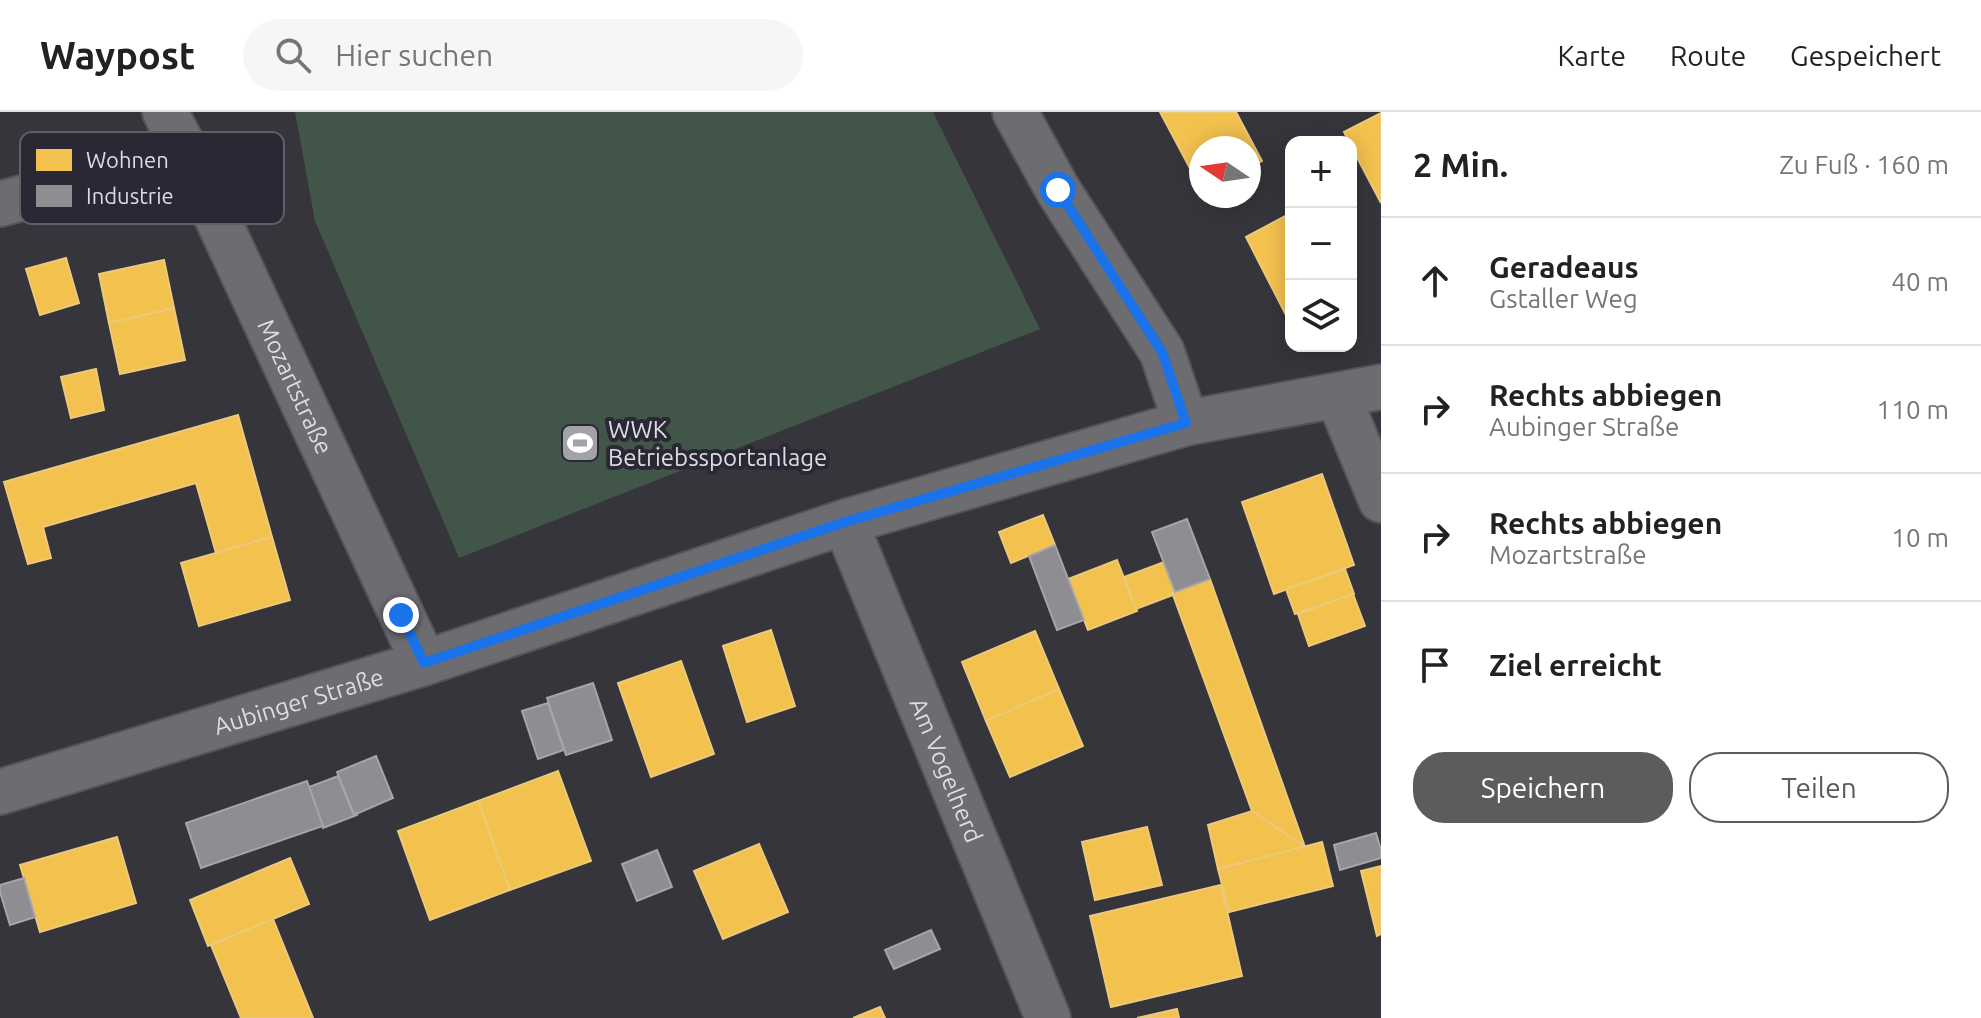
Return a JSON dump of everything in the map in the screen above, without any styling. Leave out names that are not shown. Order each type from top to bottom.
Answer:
[{"type":"street","name":"Mozartstraße","points":[[165,112],[176,132]]},
{"type":"street","points":[[1015,112],[1058,190],[1162,352],[1186,423]]},
{"type":"street","points":[[0,204],[20,199]]},
{"type":"street","name":"Mozartstraße","points":[[220,224],[424,663]]},
{"type":"street","name":"Aubinger Straße","points":[[0,792],[424,663],[845,522],[1186,423],[1381,387]]},
{"type":"street","points":[[1338,396],[1381,500]]},
{"type":"street","name":"Am Vogelherd","points":[[845,522],[1048,1018]]},
{"type":"green space","name":"WWK Betriebssportanlage","points":[[295,112],[933,112],[1040,329],[459,558],[315,221]]},
{"type":"building: Wohnen","points":[[1160,112],[1236,112],[1249,136],[1189,136],[1189,166]]},
{"type":"building: Wohnen","points":[[1381,113],[1381,203],[1357,157],[1357,136],[1346,136],[1344,132]]},
{"type":"building: Wohnen","points":[[1285,216],[1285,313],[1246,237]]},
{"type":"building: Wohnen","points":[[66,258],[79,303],[40,315],[26,269]]},
{"type":"building: Wohnen","points":[[164,260],[174,308],[109,323],[99,274]]},
{"type":"building: Wohnen","points":[[174,308],[185,360],[120,374],[109,323]]},
{"type":"building: Wohnen","points":[[96,369],[104,410],[71,418],[61,377]]},
{"type":"building: Wohnen","points":[[238,415],[272,537],[216,553],[196,483],[43,527],[51,558],[28,564],[4,482]]},
{"type":"building: Wohnen","points":[[1322,474],[1354,565],[1274,594],[1242,502]]},
{"type":"building: Wohnen","points":[[1043,515],[1055,545],[1011,563],[999,532]]},
{"type":"building: Wohnen","points":[[272,537],[290,600],[199,626],[181,563]]},
{"type":"building: Wohnen","points":[[1117,560],[1137,611],[1088,630],[1068,579]]},
{"type":"building: Wohnen","points":[[1164,562],[1175,592],[1136,609],[1124,577]]},
{"type":"building: Wohnen","points":[[1345,569],[1354,594],[1295,614],[1286,589]]},
{"type":"building: Wohnen","points":[[1210,579],[1305,847],[1252,811],[1172,593]]},
{"type":"building: Wohnen","points":[[1353,594],[1365,626],[1309,646],[1298,614]]},
{"type":"building: Wohnen","points":[[771,630],[795,706],[747,722],[723,646]]},
{"type":"building: Wohnen","points":[[1035,631],[1059,689],[986,721],[962,662]]},
{"type":"building: Wohnen","points":[[681,661],[714,754],[651,777],[618,683]]},
{"type":"building: Wohnen","points":[[1059,689],[1083,746],[1010,777],[986,721]]},
{"type":"building: Wohnen","points":[[558,771],[591,861],[510,890],[478,801]]},
{"type":"building: Wohnen","points":[[478,801],[510,890],[430,920],[398,831]]},
{"type":"building: Wohnen","points":[[1252,811],[1305,847],[1218,869],[1208,825]]},
{"type":"building: Wohnen","points":[[1147,827],[1162,885],[1095,900],[1082,842]]},
{"type":"building: Wohnen","points":[[117,837],[136,903],[40,932],[20,865]]},
{"type":"building: Wohnen","points":[[1322,842],[1333,886],[1229,912],[1218,869]]},
{"type":"building: Wohnen","points":[[759,844],[788,912],[723,939],[694,871]]},
{"type":"building: Wohnen","points":[[290,858],[309,904],[208,946],[190,900]]},
{"type":"building: Wohnen","points":[[1381,866],[1381,934],[1377,936],[1361,871]]},
{"type":"building: Wohnen","points":[[1221,885],[1242,976],[1111,1007],[1090,916]]},
{"type":"building: Wohnen","points":[[273,919],[313,1018],[241,1018],[211,945]]},
{"type":"building: Wohnen","points":[[880,1007],[885,1018],[853,1018]]},
{"type":"building: Wohnen","points":[[1177,1009],[1179,1018],[1137,1018]]},
{"type":"building: Industrie","points":[[1187,519],[1210,579],[1175,592],[1152,532]]},
{"type":"building: Industrie","points":[[1055,545],[1084,620],[1057,630],[1029,556]]},
{"type":"building: Industrie","points":[[593,683],[612,740],[566,755],[547,698]]},
{"type":"building: Industrie","points":[[548,703],[564,750],[538,759],[522,711]]},
{"type":"building: Industrie","points":[[376,756],[393,798],[354,815],[337,772]]},
{"type":"building: Industrie","points":[[338,776],[354,815],[357,815],[323,828],[309,787]]},
{"type":"building: Industrie","points":[[307,781],[323,826],[201,868],[186,823]]},
{"type":"building: Industrie","points":[[1376,833],[1381,858],[1340,870],[1334,845]]},
{"type":"building: Industrie","points":[[657,850],[672,887],[637,901],[622,864]]},
{"type":"building: Industrie","points":[[24,878],[35,917],[10,925],[0,885]]},
{"type":"building: Industrie","points":[[931,930],[940,949],[894,969],[885,950]]},
{"type":"place","name":"WWK Betriebssportanlage","points":[[580,443]]},
{"type":"route","points":[[401,615],[424,663],[845,522],[1186,423],[1162,352],[1058,190]]}]
